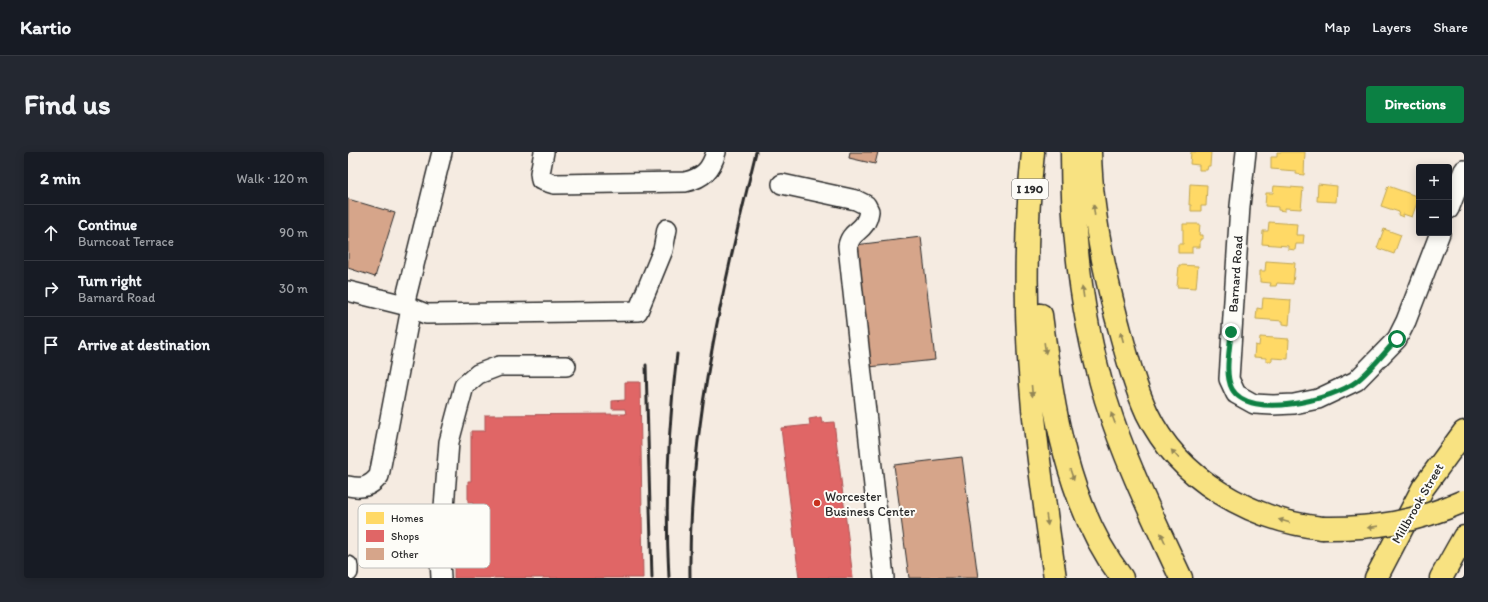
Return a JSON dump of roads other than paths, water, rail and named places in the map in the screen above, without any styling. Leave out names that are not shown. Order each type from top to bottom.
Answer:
[{"type":"main road","name":"I 190","points":[[1028,226],[1033,152]]},
{"type":"main road","points":[[1072,152],[1073,197],[1077,246],[1086,312],[1098,372],[1106,401],[1132,469],[1180,576]]},
{"type":"main road","points":[[1090,152],[1091,188],[1106,277],[1134,384],[1155,428],[1183,463],[1200,478],[1226,496],[1260,513],[1284,522],[1322,528],[1356,529],[1390,524],[1424,515],[1464,501]]},
{"type":"main road","points":[[1028,226],[1028,307],[1031,386],[1038,452],[1055,578]]},
{"type":"main road","points":[[1028,226],[1050,383],[1063,446],[1074,482],[1088,516],[1108,557],[1122,578]]},
{"type":"main road","name":"Millbrook Street","points":[[1376,578],[1423,488],[1464,432]]},
{"type":"main road","points":[[1441,578],[1464,537]]},
{"type":"street","points":[[348,486],[365,488],[373,484],[379,476],[408,307],[442,152]]},
{"type":"street","points":[[544,152],[540,173],[541,180],[554,184],[685,182],[694,180],[705,173],[712,166],[713,153]]},
{"type":"street","name":"Barnard Road","points":[[1246,152],[1240,206],[1228,367],[1229,379],[1236,394],[1254,404],[1294,404],[1318,399],[1356,381],[1397,339],[1439,236]]},
{"type":"street","points":[[1452,201],[1464,170]]},
{"type":"street","points":[[782,184],[856,200],[866,205],[869,211],[864,226],[849,239],[848,246],[884,578]]},
{"type":"street","points":[[348,291],[408,307],[426,314],[638,311],[663,250],[667,228]]},
{"type":"street","points":[[444,504],[449,442],[464,386],[478,374],[499,366],[566,366]]},
{"type":"street","points":[[348,566],[348,572]]},
{"type":"street","points":[[440,568],[441,578]]},
{"type":"railway","points":[[690,578],[691,524],[701,416],[731,257],[756,152]]},
{"type":"railway","points":[[669,578],[667,494],[669,438],[677,354]]},
{"type":"railway","points":[[646,365],[652,578]]},
{"type":"place","name":"Worcester Business Center","points":[[817,503]]}]
